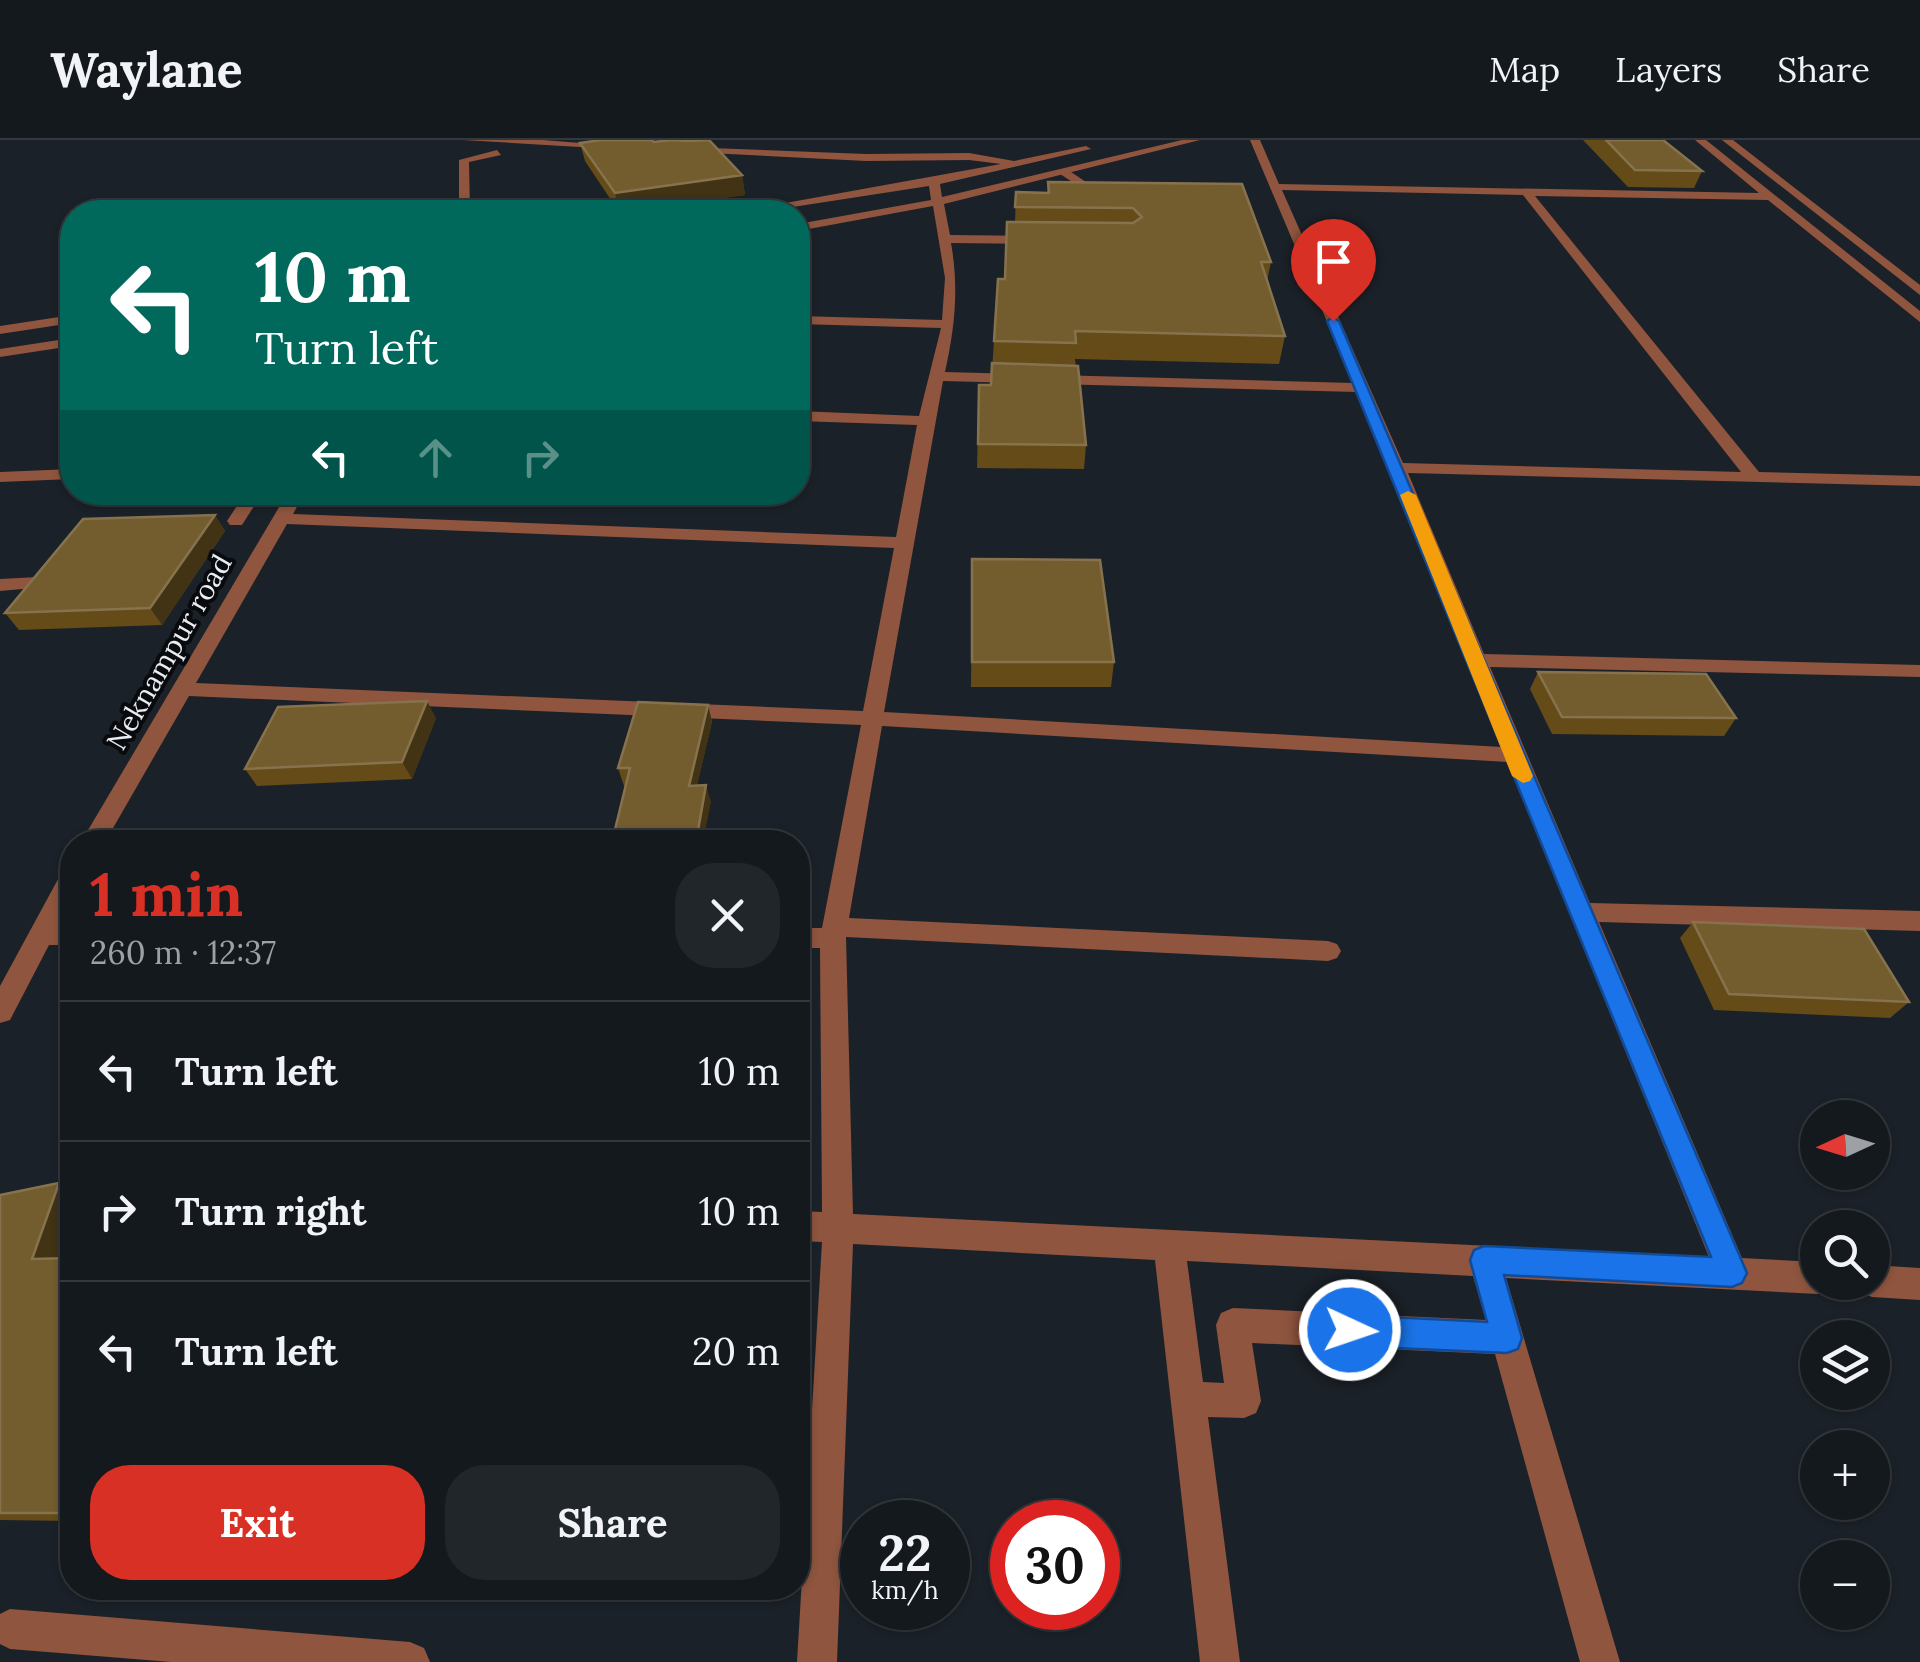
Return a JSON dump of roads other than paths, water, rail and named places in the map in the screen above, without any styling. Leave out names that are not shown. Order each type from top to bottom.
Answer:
[{"type":"street","points":[[468,140],[635,147]]},
{"type":"street","points":[[966,140],[974,154]]},
{"type":"street","points":[[810,205],[936,192],[1064,172],[1195,140]]},
{"type":"street","points":[[1255,140],[1397,468],[1732,1273]]},
{"type":"street","points":[[1700,140],[1920,318]]},
{"type":"street","points":[[1728,140],[1920,291]]},
{"type":"street","points":[[810,224],[936,192],[1014,165],[1104,144]]},
{"type":"street","points":[[673,149],[940,159],[974,154],[1014,165]]},
{"type":"street","points":[[464,200],[464,160],[498,153]]},
{"type":"street","points":[[1064,172],[1095,192]]},
{"type":"street","points":[[1278,187],[1773,197]]},
{"type":"street","points":[[816,1662],[838,1228],[834,932],[926,421],[949,324],[951,278],[936,192]]},
{"type":"street","points":[[1528,194],[1753,476]]},
{"type":"street","points":[[944,239],[1054,240]]},
{"type":"street","points":[[0,330],[60,320]]},
{"type":"street","points":[[810,320],[949,324]]},
{"type":"street","points":[[0,353],[60,344]]},
{"type":"street","points":[[939,376],[1362,388]]},
{"type":"street","points":[[810,416],[926,421]]},
{"type":"street","points":[[1397,468],[1920,481]]},
{"type":"street","points":[[0,478],[60,475]]},
{"type":"street","points":[[236,521],[246,505]]},
{"type":"street","name":"Neknampur road","points":[[100,830],[290,505]]},
{"type":"street","points":[[282,519],[906,544]]},
{"type":"street","points":[[0,585],[38,583]]},
{"type":"street","points":[[1475,660],[1920,671]]},
{"type":"street","points":[[183,689],[870,718],[1514,755]]},
{"type":"street","points":[[0,1012],[60,897]]},
{"type":"street","points":[[1580,912],[1920,922]]},
{"type":"street","points":[[810,936],[834,932],[1328,951]]},
{"type":"street","points":[[38,935],[60,936]]},
{"type":"street","points":[[810,1227],[1800,1277]]},
{"type":"street","points":[[1169,1243],[1220,1662]]},
{"type":"street","points":[[1484,1260],[1600,1662]]},
{"type":"street","points":[[1890,1282],[1920,1284]]},
{"type":"street","points":[[1188,1399],[1244,1401],[1233,1325],[1507,1338]]},
{"type":"street","points":[[10,1629],[410,1662]]}]
